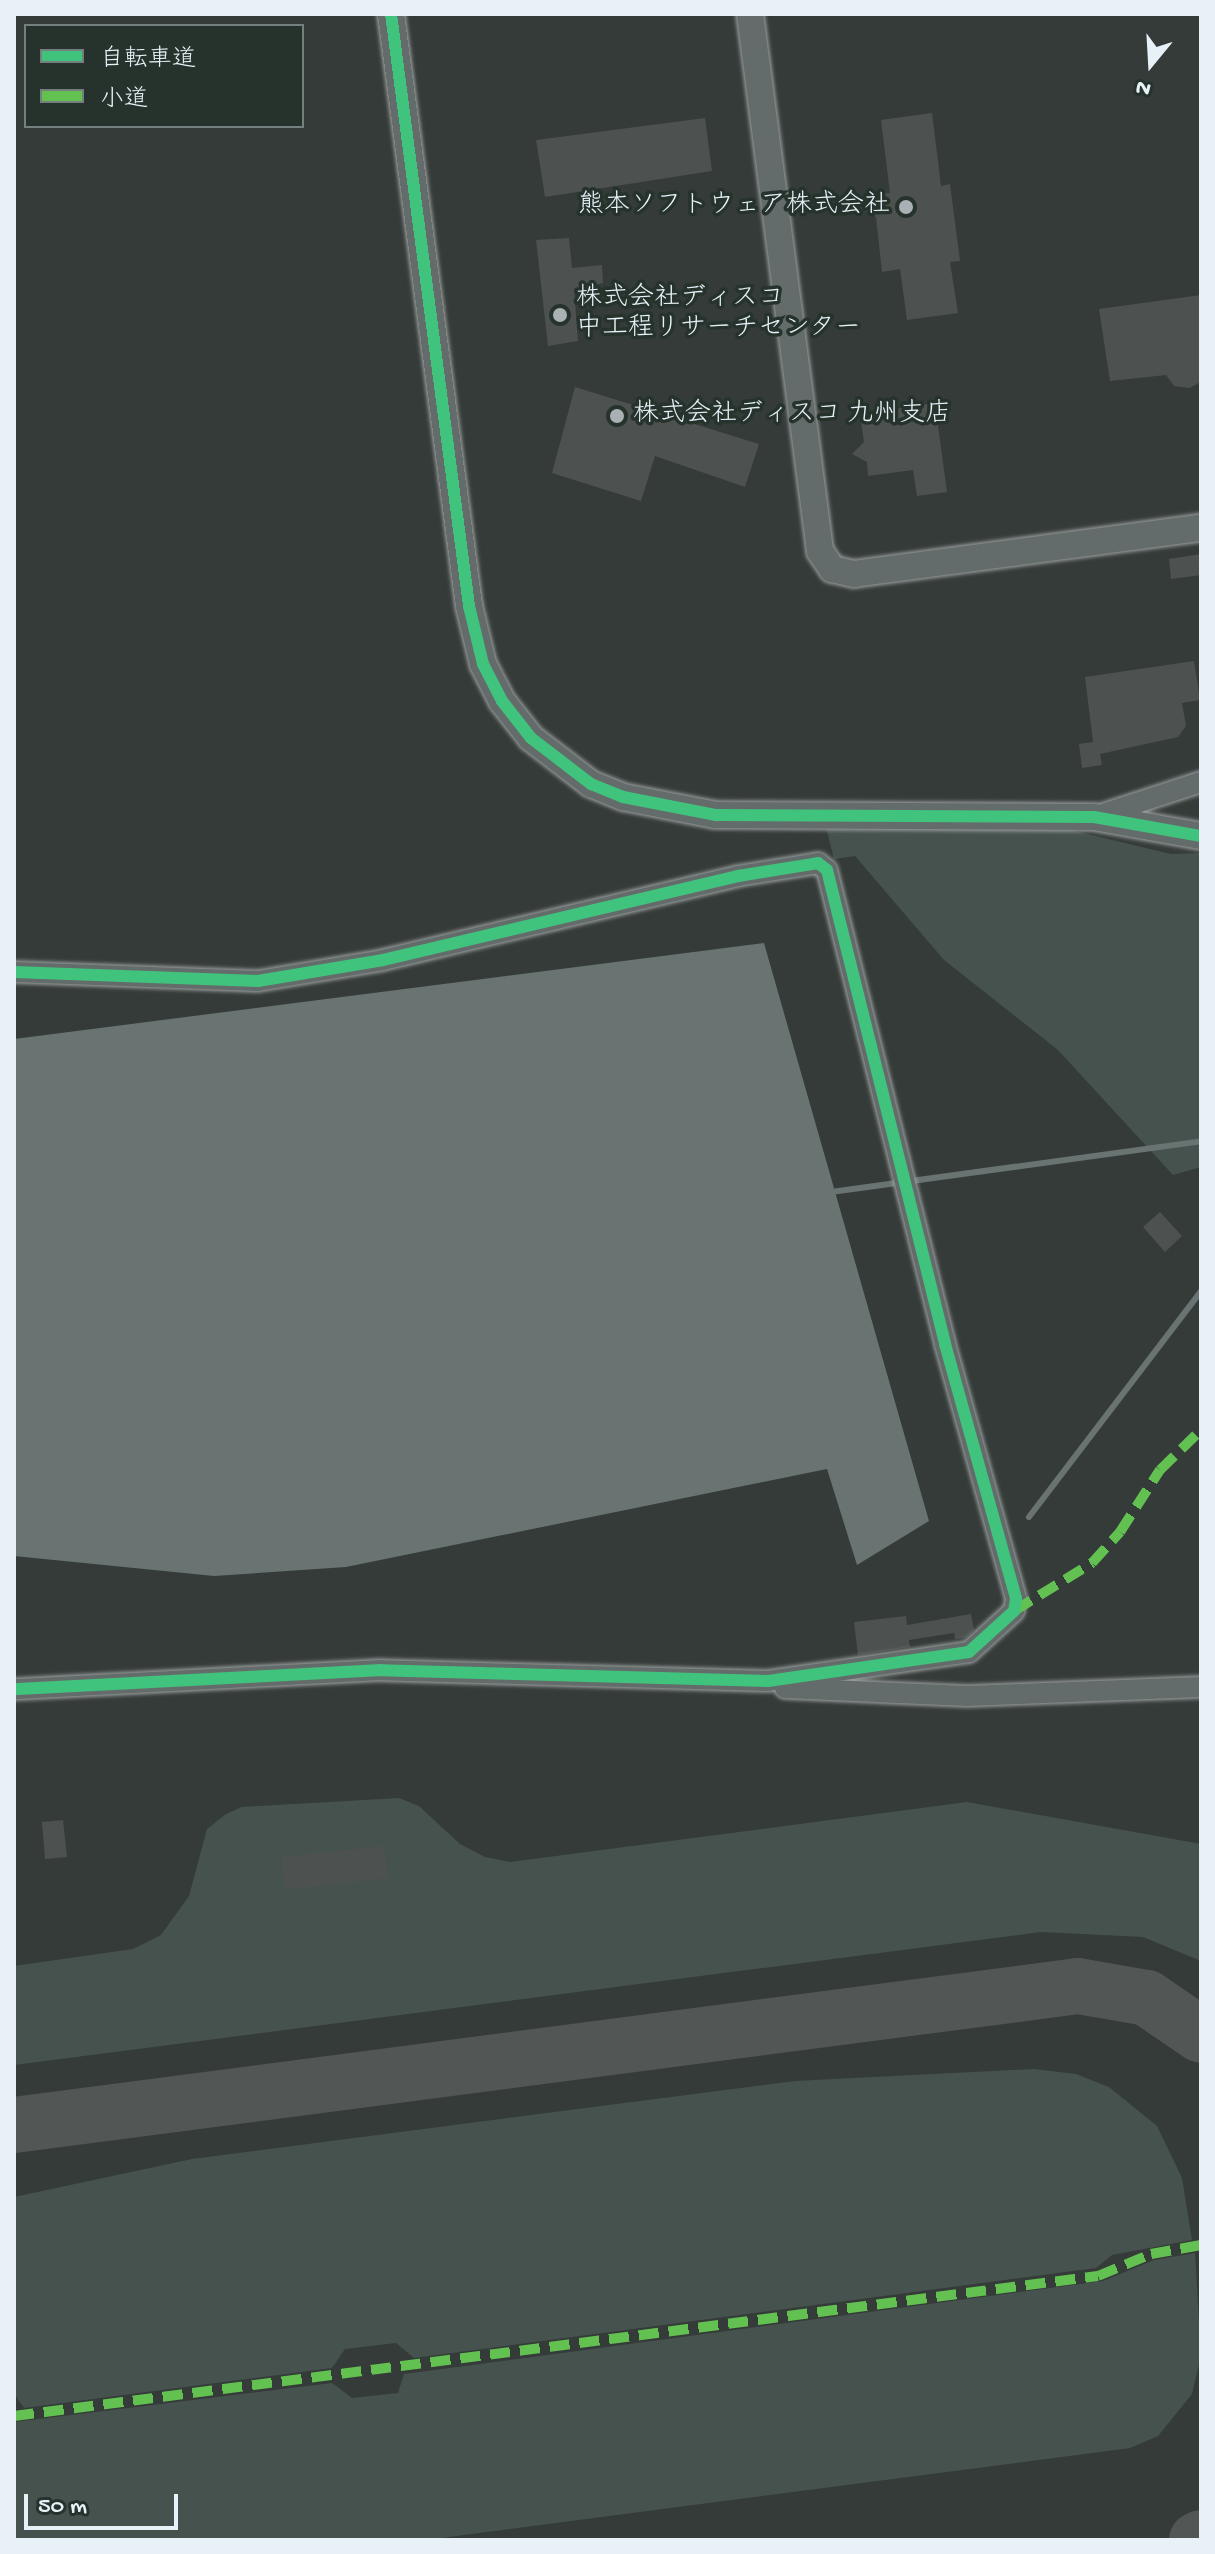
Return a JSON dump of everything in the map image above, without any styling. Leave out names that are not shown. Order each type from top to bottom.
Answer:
[{"type":"street","points":[[391,14],[469,606],[483,664],[502,701],[531,738],[591,784],[623,797],[716,815],[1094,817],[1201,836]]},
{"type":"street","points":[[750,14],[820,551],[832,569],[854,574],[1201,528]]},
{"type":"street","points":[[1094,817],[1201,782]]},
{"type":"street","points":[[14,972],[258,981],[383,960],[738,876],[818,863],[827,870],[945,1344],[1009,1570],[1014,1611],[969,1652],[768,1681],[381,1670],[14,1689]]},
{"type":"street","points":[[381,1670],[967,1696],[1201,1687]]},
{"type":"shaded area","points":[[825,823],[1066,829],[1171,854],[1201,853],[1201,1167],[1173,1175],[1058,1050],[944,960],[855,856],[834,859]]},
{"type":"shaded area","points":[[764,943],[929,1521],[857,1565],[827,1469],[346,1567],[214,1576],[14,1556],[14,1039]]},
{"type":"shaded area","points":[[399,1798],[419,1806],[460,1844],[485,1857],[510,1862],[967,1802],[1201,1844],[1201,1961],[1143,1937],[1041,1932],[14,2065],[14,1966],[133,1949],[161,1935],[189,1896],[207,1829],[226,1814],[242,1807]]},
{"type":"shaded area","points":[[1034,2069],[1076,2074],[1109,2087],[1157,2126],[1182,2178],[1192,2240],[1112,2255],[1096,2268],[414,2358],[396,2343],[345,2349],[332,2368],[24,2408],[14,2394],[14,2197],[192,2159],[795,2081]]},
{"type":"shaded area","points":[[1195,2253],[1201,2356],[1192,2394],[1158,2436],[1130,2448],[426,2540],[14,2540],[14,2422],[332,2383],[352,2398],[398,2393],[404,2374],[1103,2281],[1154,2260]]},
{"type":"building","name":"熊本ソフトウェア株式会社","points":[[932,113],[941,186],[950,184],[960,261],[950,262],[958,313],[907,320],[900,269],[882,272],[876,217],[841,197],[890,193],[881,120]]},
{"type":"building","points":[[705,118],[712,171],[545,197],[536,140]]},
{"type":"building","name":"株式会社ディスコ 中工程リサーチセンター","points":[[569,238],[572,268],[602,265],[603,283],[574,289],[578,341],[548,346],[536,240]]},
{"type":"building","points":[[1201,295],[1201,382],[1189,388],[1174,386],[1166,375],[1110,381],[1099,309]]},
{"type":"building","name":"株式会社ディスコ 九州支店","points":[[575,387],[759,444],[745,487],[655,456],[641,501],[552,473]]},
{"type":"building","points":[[935,403],[947,492],[917,496],[913,470],[868,476],[867,462],[852,454],[864,442],[860,414]]},
{"type":"building","points":[[1201,554],[1201,575],[1171,579],[1169,559]]},
{"type":"building","points":[[1194,661],[1200,700],[1182,703],[1186,726],[1178,737],[1100,754],[1102,765],[1082,768],[1079,744],[1093,742],[1085,677]]},
{"type":"building","points":[[1160,1212],[1182,1236],[1165,1252],[1143,1227]]},
{"type":"building","points":[[971,1614],[974,1630],[966,1638],[955,1639],[954,1633],[909,1640],[910,1647],[858,1655],[854,1622],[906,1616],[907,1625]]},
{"type":"building","points":[[63,1820],[67,1857],[45,1859],[42,1822]]},
{"type":"building","points":[[384,1846],[388,1878],[285,1890],[281,1857]]},
{"type":"waterway","points":[[831,1192],[1201,1141]]},
{"type":"waterway","points":[[1029,1517],[1201,1291]]},
{"type":"taxiway","points":[[14,2125],[1078,1986],[1147,1998],[1201,2035]]},
{"type":"taxiway","points":[[1197,2540],[1201,2538]]},
{"type":"marked path","points":[[1014,1611],[1092,1563],[1120,1532],[1160,1470],[1201,1430]]},
{"type":"marked path","points":[[14,2416],[1098,2276],[1151,2254],[1201,2245]]},
{"type":"cycle path","points":[[391,14],[469,606],[483,664],[502,701],[531,738],[591,784],[623,797],[716,815],[1094,817],[1201,836]]},
{"type":"cycle path","points":[[14,972],[258,981],[383,960],[738,876],[818,863],[827,870],[945,1344],[1016,1599],[1014,1611],[969,1652],[768,1681],[381,1670],[14,1689]]},
{"type":"place","name":"熊本ソフトウェア株式会社","points":[[906,207]]},
{"type":"place","name":"株式会社ディスコ 中工程リサーチセンター","points":[[560,315]]},
{"type":"place","name":"株式会社ディスコ 九州支店","points":[[617,416]]}]
